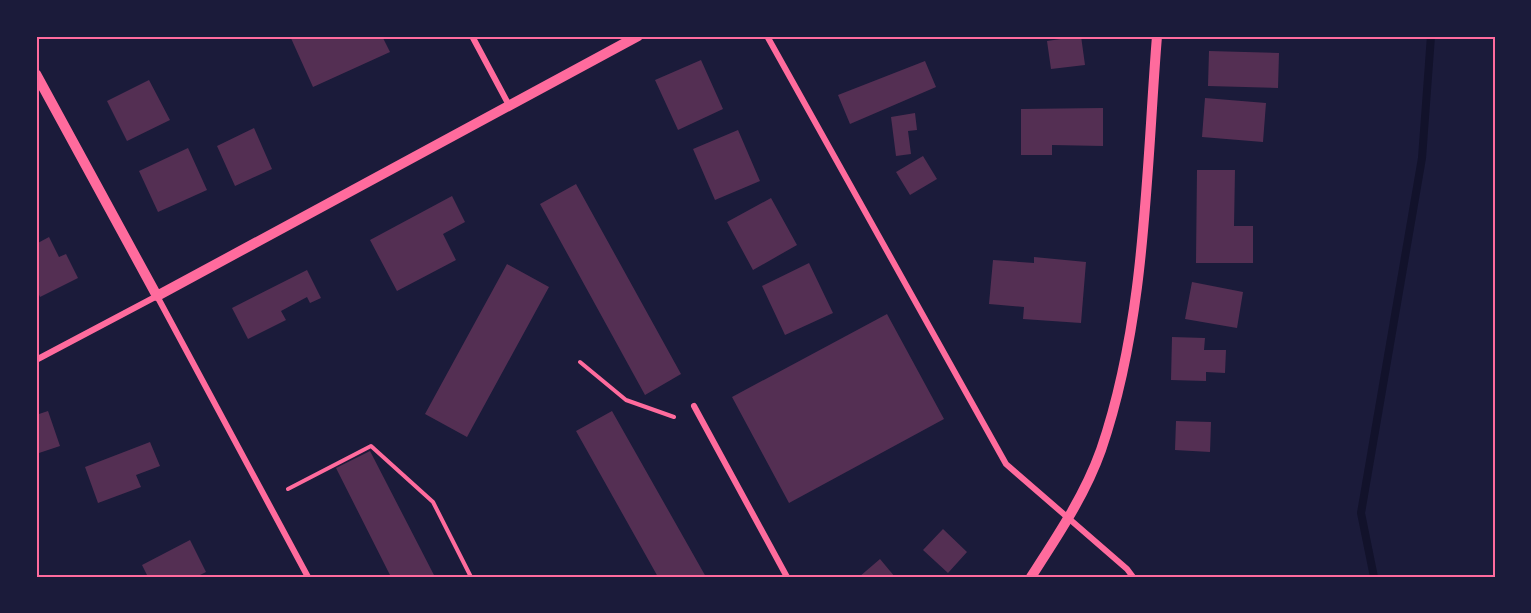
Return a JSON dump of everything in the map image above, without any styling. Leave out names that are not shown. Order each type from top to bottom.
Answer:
[{"type":"street","points":[[472,36],[510,107]]},
{"type":"street","points":[[36,360],[510,107],[638,36]]},
{"type":"street","points":[[767,36],[1006,464],[1133,577]]},
{"type":"street","points":[[1031,577],[1069,519],[1100,452],[1122,378],[1138,281],[1157,36]]},
{"type":"street","points":[[36,74],[308,577]]},
{"type":"street","points":[[694,406],[787,577]]},
{"type":"path","points":[[580,362],[626,400],[674,417]]},
{"type":"path","points":[[288,489],[371,446],[433,502],[471,577]]},
{"type":"building","points":[[290,36],[382,36],[390,52],[313,87]]},
{"type":"building","points":[[1081,36],[1085,65],[1051,69],[1047,41]]},
{"type":"building","points":[[1209,51],[1279,53],[1278,88],[1208,86]]},
{"type":"building","points":[[701,60],[723,109],[678,130],[655,80]]},
{"type":"building","points":[[925,61],[936,87],[850,124],[838,95]]},
{"type":"building","points":[[149,80],[170,120],[127,141],[107,101]]},
{"type":"building","points":[[1205,98],[1266,103],[1263,142],[1202,137]]},
{"type":"building","points":[[1103,108],[1103,146],[1052,145],[1052,155],[1021,155],[1021,109]]},
{"type":"building","points":[[915,113],[917,130],[908,131],[911,154],[896,156],[891,117]]},
{"type":"building","points":[[254,128],[272,169],[235,186],[217,146]]},
{"type":"building","points":[[738,130],[760,181],[715,200],[693,149]]},
{"type":"building","points":[[188,148],[207,190],[158,212],[139,171]]},
{"type":"building","points":[[923,156],[937,179],[910,195],[896,172]]},
{"type":"building","points":[[1197,170],[1235,170],[1234,226],[1253,226],[1253,263],[1196,263]]},
{"type":"building","points":[[576,184],[681,374],[645,395],[540,204]]},
{"type":"building","points":[[452,196],[465,222],[443,234],[456,260],[397,291],[370,240]]},
{"type":"building","points":[[771,198],[797,245],[753,270],[727,222]]},
{"type":"building","points":[[49,237],[59,257],[66,254],[78,278],[40,297],[36,288],[36,244]]},
{"type":"building","points":[[1034,257],[1086,262],[1081,323],[1023,319],[1024,307],[989,304],[993,260],[1034,263]]},
{"type":"building","points":[[809,263],[833,313],[785,335],[762,286]]},
{"type":"building","points":[[507,264],[549,287],[467,437],[425,414]]},
{"type":"building","points":[[307,270],[321,298],[310,303],[307,297],[281,311],[286,320],[248,339],[232,308]]},
{"type":"building","points":[[1192,282],[1243,292],[1237,328],[1185,319]]},
{"type":"building","points":[[887,314],[944,419],[789,503],[732,397]]},
{"type":"building","points":[[1172,337],[1205,338],[1204,350],[1226,350],[1225,373],[1206,372],[1206,381],[1171,380]]},
{"type":"building","points":[[48,411],[60,446],[36,454],[36,415]]},
{"type":"building","points":[[612,411],[706,577],[658,577],[576,431]]},
{"type":"building","points":[[1176,421],[1211,422],[1210,452],[1175,450]]},
{"type":"building","points":[[150,442],[160,466],[136,475],[141,487],[98,503],[85,467]]},
{"type":"building","points":[[370,451],[435,577],[391,577],[336,468]]},
{"type":"building","points":[[943,529],[967,552],[948,573],[923,550]]},
{"type":"building","points":[[190,540],[206,572],[196,577],[148,577],[142,565]]},
{"type":"building","points":[[880,559],[895,577],[859,577]]},
{"type":"waterway","points":[[1374,577],[1361,513],[1422,158],[1431,36]]}]
